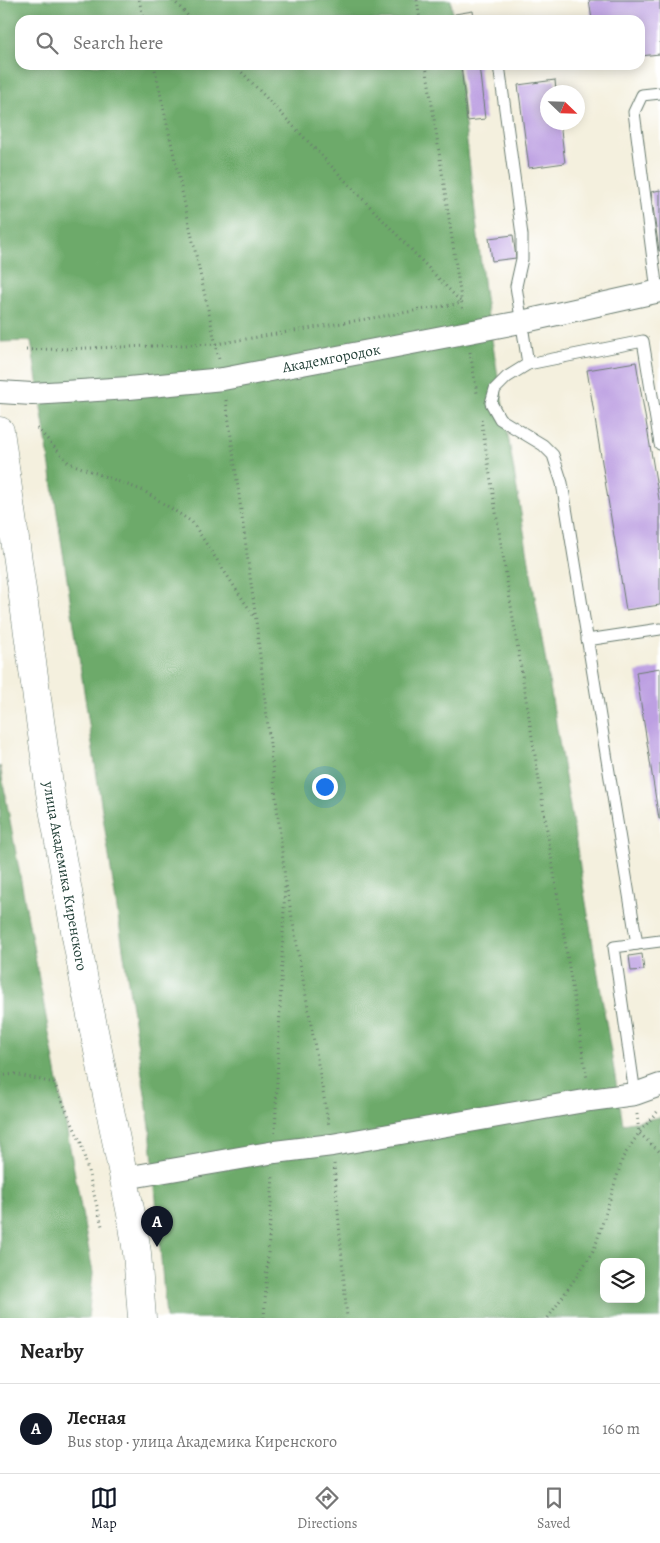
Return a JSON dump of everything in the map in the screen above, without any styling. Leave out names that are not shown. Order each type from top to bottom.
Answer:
[{"type":"main road","name":"улица Академика Киренского","points":[[0,431],[52,802],[103,1082],[125,1178],[137,1253],[142,1318]]},
{"type":"street","name":"Академгородок","points":[[0,392],[32,394],[129,388],[223,379],[521,322],[659,291]]},
{"type":"street","points":[[125,1178],[635,1094],[660,1085]]},
{"type":"lane","points":[[500,70],[522,243],[522,259],[516,286],[528,364]]},
{"type":"lane","points":[[659,291],[634,112],[642,96],[660,93]]},
{"type":"lane","points":[[637,944],[558,465],[554,455],[543,445],[500,419],[491,403],[494,389],[507,377],[528,364],[643,341],[660,444]]},
{"type":"lane","points":[[587,640],[660,629]]},
{"type":"lane","points":[[635,1094],[614,946],[660,941]]},
{"type":"path","points":[[139,0],[143,15]]},
{"type":"path","points":[[173,0],[187,15]]},
{"type":"path","points":[[416,0],[419,15]]},
{"type":"path","points":[[155,70],[223,379],[256,620],[285,878],[332,1145],[347,1318]]},
{"type":"path","points":[[240,70],[462,302]]},
{"type":"path","points":[[427,70],[478,401]]},
{"type":"path","points":[[26,350],[216,344],[462,302]]},
{"type":"path","points":[[479,411],[590,1100]]},
{"type":"path","points":[[37,428],[69,464],[144,491],[192,522],[256,620]]},
{"type":"path","points":[[264,1318],[274,1152],[285,878]]},
{"type":"path","points":[[0,1076],[15,1074],[54,1082],[81,1143],[102,1226]]},
{"type":"path","points":[[635,1094],[639,1133],[660,1152]]},
{"type":"path","points":[[548,1318],[594,1250],[623,1157],[639,1133],[660,1110]]},
{"type":"green space","points":[[0,0],[451,0],[452,15],[15,15],[15,70],[459,70],[485,298],[623,1124],[660,1117],[660,1318],[166,1318],[150,1127],[31,341],[0,342]]},
{"type":"green space","points":[[0,766],[93,1273],[88,1318],[0,1318]]},
{"type":"building","points":[[589,0],[660,0],[660,54],[645,56],[645,15],[591,15]]},
{"type":"building","points":[[473,11],[473,15],[455,15]]},
{"type":"building","points":[[462,70],[480,70],[485,119],[467,121]]},
{"type":"building","points":[[555,80],[555,85],[540,85],[540,130],[561,130],[565,163],[529,168],[518,85]]},
{"type":"building","points":[[660,190],[660,251],[659,251],[651,192]]},
{"type":"building","points":[[513,235],[516,258],[492,261],[489,238]]},
{"type":"building","points":[[636,362],[660,505],[660,605],[626,610],[587,370]]},
{"type":"building","points":[[660,668],[660,819],[659,819],[636,672]]},
{"type":"building","points":[[642,954],[644,970],[631,971],[629,956]]},
{"type":"place","name":"Лесная","points":[[157,1247]]}]
